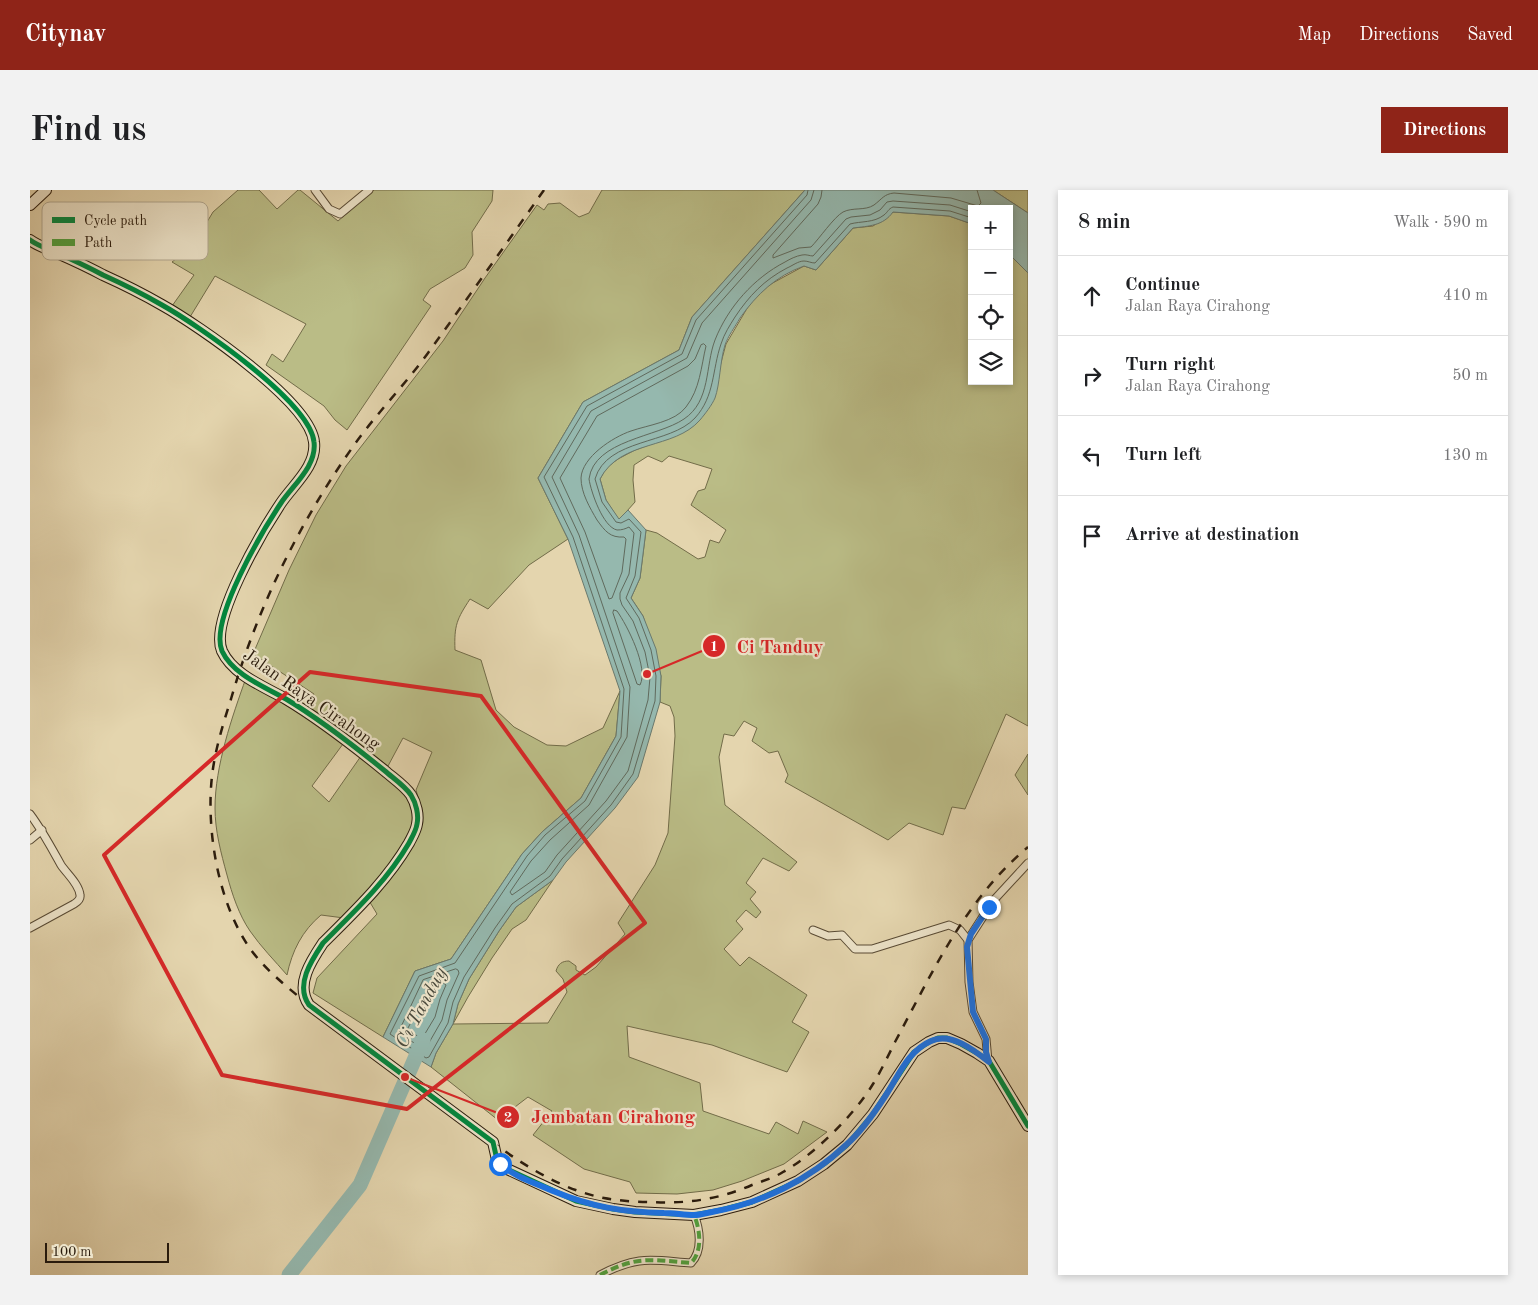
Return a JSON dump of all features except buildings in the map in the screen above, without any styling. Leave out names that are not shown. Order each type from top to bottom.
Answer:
[{"type":"street","points":[[30,205],[46,190]]},
{"type":"street","points":[[315,190],[330,208],[340,214],[369,190]]},
{"type":"street","name":"Jalan Raya Cirahong","points":[[30,240],[42,246]]},
{"type":"street","name":"Jalan Raya Cirahong","points":[[71,260],[163,305],[188,321],[243,360],[282,392],[302,415],[310,428],[314,441],[314,452],[311,462],[268,524],[243,569],[222,623],[221,647],[225,657],[239,671],[327,725],[411,794],[417,808],[418,823],[390,872],[323,943],[316,953],[306,973],[304,985],[305,999],[309,1005],[493,1142],[497,1160],[505,1168],[576,1201],[591,1205],[635,1212],[694,1215],[752,1202],[798,1181],[824,1164],[847,1145],[873,1114],[914,1052],[938,1038],[948,1038],[977,1052],[989,1062],[1028,1126]]},
{"type":"street","points":[[30,814],[77,886],[80,895],[80,899],[74,904],[30,928]]},
{"type":"street","points":[[30,840],[42,830]]},
{"type":"street","points":[[989,1062],[986,1052],[986,1039],[973,1012],[969,982],[968,940],[993,902],[1028,863]]},
{"type":"street","points":[[813,930],[828,936],[842,935],[855,949],[864,950],[949,925],[960,930],[968,940]]},
{"type":"street","points":[[600,1275],[617,1266],[643,1260],[691,1262],[696,1258],[700,1230],[694,1215]]},
{"type":"highlighted area","points":[[310,672],[481,696],[645,923],[407,1109],[222,1075],[104,855]]},
{"type":"green space","points":[[238,190],[259,190],[277,209],[300,190],[338,221],[374,190],[493,190],[492,201],[472,232],[473,255],[465,268],[430,289],[423,300],[431,306],[347,430],[335,420],[324,406],[266,365],[272,354],[283,362],[306,324],[215,276],[190,317],[172,306],[194,275],[172,262],[175,260],[208,260],[208,220],[213,212]]},
{"type":"green space","points":[[602,190],[805,190],[692,317],[679,350],[583,402],[538,478],[568,539],[529,565],[488,609],[470,599],[459,617],[455,634],[455,650],[481,660],[496,710],[514,727],[547,745],[566,746],[603,728],[620,691],[616,736],[581,798],[542,832],[522,854],[451,959],[415,971],[383,1037],[313,993],[317,978],[377,914],[368,899],[392,875],[422,811],[416,790],[432,752],[403,738],[388,766],[306,707],[314,694],[253,654],[289,570],[316,515],[346,466],[443,341],[537,205],[544,210],[548,204],[560,203],[579,217],[589,213]]},
{"type":"green space","points":[[993,190],[1028,190],[1028,213]]},
{"type":"green space","points":[[893,212],[949,216],[968,223],[968,385],[1013,385],[1013,258],[1028,273],[1028,726],[1006,714],[965,809],[952,807],[943,835],[909,823],[888,840],[785,782],[788,775],[778,751],[769,753],[752,741],[757,728],[744,721],[734,736],[724,734],[719,757],[725,805],[797,862],[789,871],[763,858],[746,883],[756,892],[750,899],[761,912],[756,918],[746,910],[736,921],[743,929],[724,949],[740,966],[749,957],[807,995],[792,1022],[809,1032],[787,1072],[712,1045],[627,1026],[629,1057],[700,1083],[703,1111],[769,1134],[776,1122],[798,1134],[803,1121],[827,1132],[784,1164],[742,1181],[713,1190],[677,1194],[636,1193],[630,1182],[584,1169],[533,1135],[552,1111],[528,1097],[498,1120],[431,1067],[436,1053],[453,1024],[548,1023],[567,992],[563,979],[556,971],[558,966],[562,962],[569,961],[576,966],[576,970],[585,975],[596,967],[625,934],[618,923],[655,865],[668,833],[675,736],[674,717],[670,706],[660,702],[661,676],[643,616],[631,598],[640,578],[646,530],[657,533],[698,559],[705,557],[710,540],[719,543],[726,530],[691,505],[698,491],[705,489],[712,469],[669,456],[662,462],[648,456],[634,465],[635,502],[619,520],[606,500],[600,479],[606,468],[635,450],[677,435],[719,370],[726,344],[752,300],[769,285],[804,266],[816,270],[853,228],[873,226]]},
{"type":"green space","points":[[246,678],[309,718],[343,744],[312,786],[329,802],[361,756],[409,796],[414,810],[412,826],[404,843],[380,878],[344,918],[321,915],[314,921],[299,942],[287,975],[259,943],[242,918],[229,882],[216,825],[216,792],[221,759]]},
{"type":"green space","points":[[1028,754],[1028,795],[1015,775]]},
{"type":"green space","points":[[553,880],[526,920],[512,929],[492,958],[453,1024],[458,1004],[469,979],[499,931],[516,907]]},
{"type":"water","points":[[805,190],[993,190],[1028,213],[1028,273],[1013,258],[1013,205],[968,205],[968,223],[949,216],[893,212],[880,223],[853,228],[816,270],[804,266],[785,275],[768,287],[746,309],[726,342],[715,398],[700,420],[689,430],[634,451],[621,457],[609,466],[600,479],[606,500],[619,519],[628,510],[646,530],[640,578],[631,598],[643,616],[656,649],[661,676],[660,702],[638,777],[615,808],[566,862],[553,880],[516,907],[469,979],[458,1004],[453,1024],[436,1053],[431,1067],[383,1037],[415,971],[451,959],[522,854],[542,832],[581,798],[616,736],[620,691],[568,539],[538,478],[583,402],[679,350],[692,317]]},
{"type":"waterway","name":"Ci Tanduy","points":[[289,1275],[360,1185],[423,1040]]},
{"type":"railway","points":[[544,190],[428,353],[361,436],[332,477],[281,569],[253,633],[225,718],[213,766],[211,819],[217,865],[229,909],[238,929],[254,954],[298,996],[514,1158],[536,1171],[558,1183],[604,1198],[635,1202],[703,1200],[728,1194],[772,1178],[808,1155],[845,1121],[865,1096],[882,1069],[952,937],[986,889],[1028,847]]},
{"type":"marked path","points":[[600,1275],[625,1264],[645,1260],[691,1263],[699,1246],[698,1227],[694,1215]]},
{"type":"cycle path","points":[[30,240],[42,247]]},
{"type":"cycle path","points":[[71,260],[148,297],[179,315],[225,347],[274,386],[294,407],[308,425],[314,442],[314,451],[308,467],[273,516],[251,554],[230,598],[223,619],[220,637],[222,651],[242,674],[312,715],[399,782],[413,798],[418,817],[413,836],[391,870],[369,896],[323,943],[314,957],[304,981],[305,997],[309,1005],[493,1142],[497,1160],[505,1168],[576,1201],[613,1209],[694,1215],[752,1202],[798,1181],[824,1164],[847,1145],[873,1114],[914,1052],[938,1038],[947,1038],[961,1044],[989,1061],[1028,1126]]},
{"type":"place","name":"Ci Tanduy","points":[[647,674]]},
{"type":"place","name":"Jembatan Cirahong","points":[[405,1077]]},
{"type":"route","points":[[500,1164],[518,1175],[576,1201],[635,1212],[694,1215],[721,1210],[752,1202],[798,1181],[824,1164],[847,1145],[873,1114],[914,1052],[929,1042],[938,1038],[948,1038],[977,1052],[989,1062],[986,1052],[988,1044],[973,1012],[967,947],[971,934],[989,907]]}]
